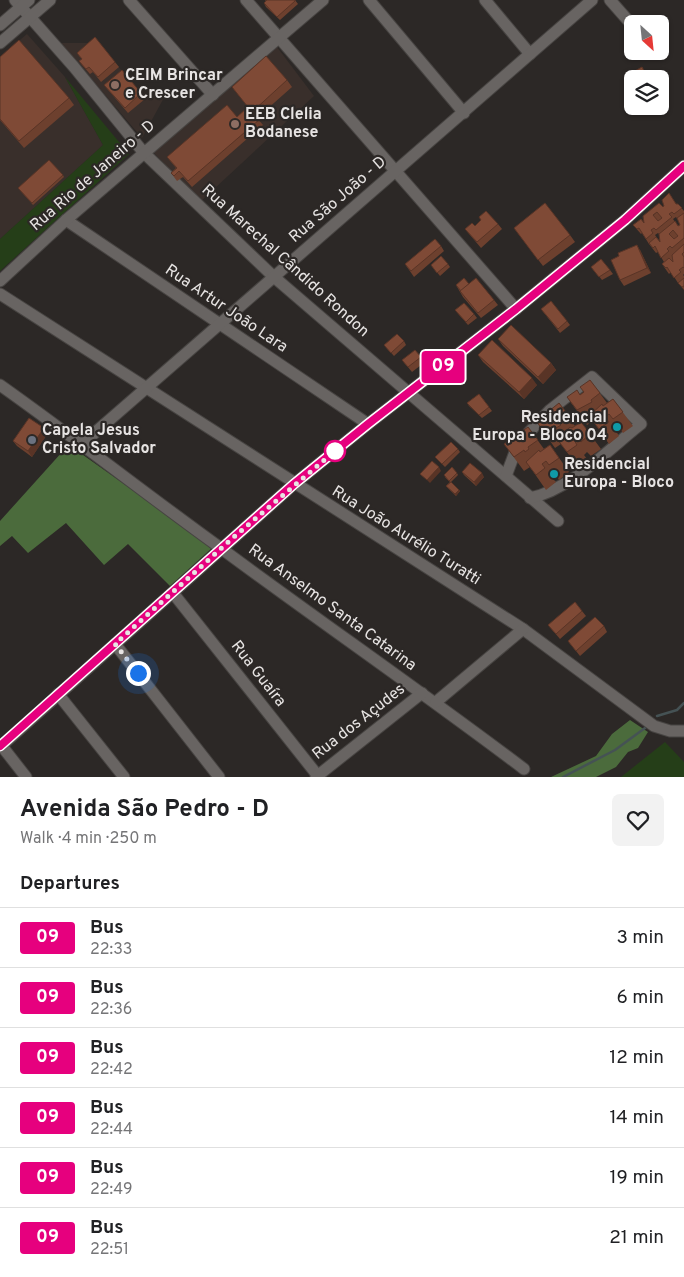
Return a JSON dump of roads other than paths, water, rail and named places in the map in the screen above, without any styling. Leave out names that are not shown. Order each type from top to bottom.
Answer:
[{"type":"street","points":[[0,43],[50,0]]},
{"type":"street","points":[[129,0],[213,95]]},
{"type":"street","points":[[246,0],[516,309]]},
{"type":"street","name":"Rua Rio de Janeiro - D","points":[[0,281],[66,220],[323,0]]},
{"type":"street","points":[[369,0],[464,113]]},
{"type":"street","points":[[485,0],[530,54]]},
{"type":"street","name":"Rua São João - D","points":[[83,443],[592,0]]},
{"type":"street","points":[[610,0],[624,16]]},
{"type":"street","points":[[0,25],[22,2]]},
{"type":"street","name":"Rua Marechal Cândido Rondon","points":[[22,2],[30,17],[74,67],[144,153],[274,277],[558,521]]},
{"type":"street","points":[[26,777],[1,746],[294,484],[516,309],[625,220],[684,166]]},
{"type":"street","name":"Rua Artur João Lara","points":[[66,220],[368,424]]},
{"type":"street","name":"Rua João Aurélio Turatti","points":[[0,294],[523,629],[654,726],[665,730],[684,731]]},
{"type":"street","points":[[506,476],[518,444],[550,410],[592,377],[641,424],[564,484],[544,495],[530,498]]},
{"type":"street","name":"Rua Anselmo Santa Catarina","points":[[0,385],[83,443],[221,549],[436,702],[524,769]]},
{"type":"street","name":"Rua Guaíra","points":[[172,593],[317,776]]},
{"type":"street","points":[[436,702],[523,629]]},
{"type":"street","points":[[115,644],[219,777]]},
{"type":"street","name":"Rua dos Açudes","points":[[317,776],[422,693]]},
{"type":"street","points":[[58,694],[124,777]]},
{"type":"waterway","points":[[657,716],[677,710],[684,703]]},
{"type":"waterway","points":[[563,777],[615,750],[645,728]]},
{"type":"place","name":"CEIM Brincar e Crescer","points":[[115,85]]},
{"type":"place","name":"EEB Clelia Bodanese","points":[[235,124]]},
{"type":"place","name":"Residencial Europa - Bloco 04","points":[[617,427]]},
{"type":"place","name":"Capela Jesus Cristo Salvador","points":[[32,440]]},
{"type":"place","name":"Residencial Europa - Bloco","points":[[554,474]]}]
